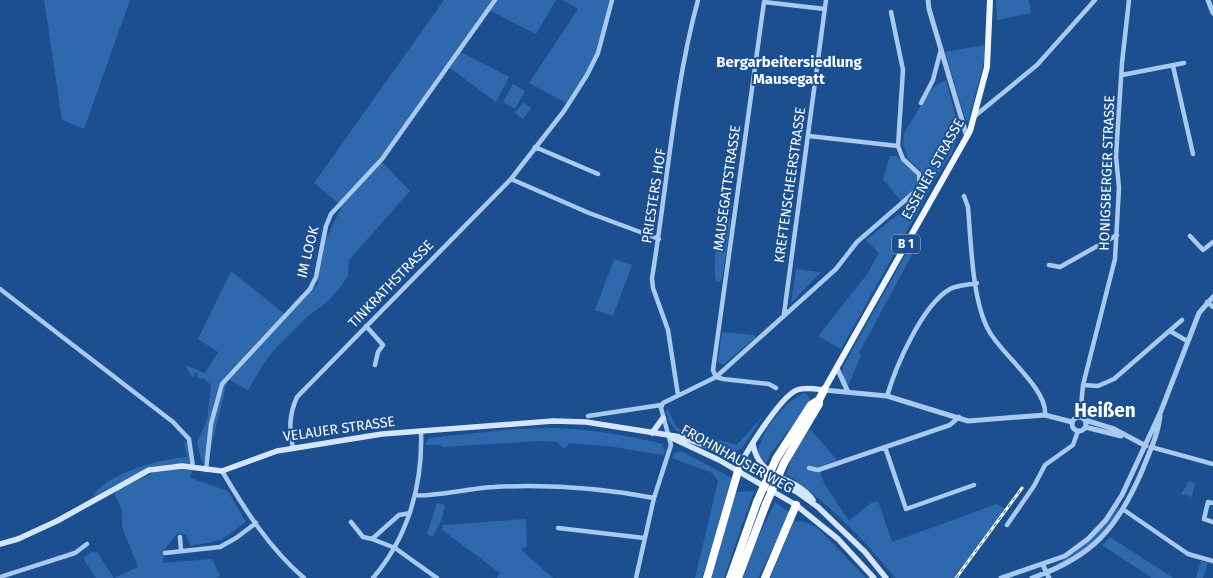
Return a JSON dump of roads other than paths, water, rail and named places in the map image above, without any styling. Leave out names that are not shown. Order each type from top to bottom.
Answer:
[{"type":"highway","name":"B 1","points":[[738,578],[784,463],[819,404],[824,390]]},
{"type":"highway","points":[[730,578],[757,502],[776,459],[811,405],[819,400]]},
{"type":"highway","points":[[707,578],[738,471]]},
{"type":"highway","points":[[765,578],[796,506]]},
{"type":"main road","name":"ESSENER STRASSE","points":[[824,390],[967,137],[976,115],[989,52],[990,0]]},
{"type":"main road","points":[[738,471],[741,461],[788,395],[801,389],[824,390]]},
{"type":"main road","points":[[652,433],[663,418]]},
{"type":"main road","name":"VELAUER STRASSE","points":[[0,544],[18,539],[57,522],[149,470],[164,467],[193,467],[222,471],[265,455],[293,448],[382,434],[553,421],[586,422],[670,436]]},
{"type":"main road","name":"FROHNHAUSER WEG","points":[[670,436],[681,437],[710,447],[741,461],[796,492],[818,507],[865,552],[886,578]]},
{"type":"main road","name":"FROHNHAUSER WEG","points":[[670,436],[738,471],[796,506],[838,539],[874,578]]},
{"type":"main road","points":[[753,444],[754,455],[762,466],[803,490],[818,507]]},
{"type":"main road","points":[[796,492],[796,506]]},
{"type":"street","name":"IM LOOK","points":[[206,470],[211,424],[222,384],[310,289],[316,277],[326,226],[331,214],[382,159],[495,0]]},
{"type":"street","name":"TINKRATHSTRASSE","points":[[293,448],[290,432],[290,413],[297,397],[511,179],[572,99],[596,60],[612,0]]},
{"type":"street","name":"PRIESTERS HOF","points":[[678,395],[668,330],[653,288],[652,278],[682,84],[698,0]]},
{"type":"street","name":"KREFTENSCHEERSTRASSE","points":[[784,314],[826,0]]},
{"type":"street","points":[[928,0],[967,137]]},
{"type":"street","points":[[976,115],[1037,65],[1095,0]]},
{"type":"street","name":"HONIGSBERGER STRASSE","points":[[1083,421],[1083,385],[1115,260],[1120,188],[1116,156],[1129,0]]},
{"type":"street","points":[[1208,0],[1213,13]]},
{"type":"street","name":"MAUSEGATTSTRASSE","points":[[716,377],[713,370],[764,2],[825,9]]},
{"type":"street","points":[[588,416],[661,405],[716,377],[836,268],[857,242],[917,190],[921,179],[919,174],[903,159],[898,146],[903,70],[892,12]]},
{"type":"street","points":[[921,103],[933,80],[941,49]]},
{"type":"street","name":"HONIGSBERGER STRASSE","points":[[1122,75],[1184,64]]},
{"type":"street","points":[[1173,66],[1193,154]]},
{"type":"street","points":[[808,136],[898,146]]},
{"type":"street","points":[[535,147],[598,174]]},
{"type":"street","points":[[511,179],[589,213],[659,239]]},
{"type":"street","points":[[964,196],[968,207],[981,314],[990,334],[1041,396],[1046,408],[1045,415]]},
{"type":"street","points":[[1048,266],[1060,266],[1117,235]]},
{"type":"street","points":[[1190,236],[1203,250],[1213,242]]},
{"type":"street","points":[[888,396],[912,336],[931,308],[952,288],[976,283]]},
{"type":"street","points":[[0,289],[173,422],[188,439],[193,467]]},
{"type":"street","points":[[1001,578],[1043,564],[1075,550],[1098,529],[1122,495],[1161,411],[1187,341],[1207,302],[1213,297]]},
{"type":"street","points":[[1207,302],[1213,307]]},
{"type":"street","points":[[1083,385],[1098,386],[1114,379],[1182,320]]},
{"type":"street","points":[[366,326],[383,345],[378,352],[375,365]]},
{"type":"street","points":[[1170,331],[1187,341]]},
{"type":"street","points":[[837,368],[848,392]]},
{"type":"street","points":[[716,377],[769,384],[776,388]]},
{"type":"street","points":[[824,390],[888,396],[974,421],[1045,415],[1072,422],[1083,421],[1144,445],[1213,464]]},
{"type":"street","points":[[636,578],[654,498],[670,449],[670,436],[663,418],[661,405]]},
{"type":"street","points":[[1032,578],[1047,576],[1086,553],[1104,537],[1124,510],[1151,447],[1159,424],[1161,411]]},
{"type":"street","points":[[809,468],[818,470],[950,425],[959,418]]},
{"type":"street","points":[[1007,525],[1034,486],[1045,465],[1073,445],[1083,421]]},
{"type":"street","points":[[1072,422],[1073,427],[1078,430]]},
{"type":"street","points":[[373,578],[395,548],[410,514],[421,459],[421,431]]},
{"type":"street","points":[[885,447],[906,509],[974,486]]},
{"type":"street","points":[[222,471],[276,551],[304,578]]},
{"type":"street","points":[[415,495],[483,487],[534,486],[582,488],[654,498]]},
{"type":"street","points":[[1213,503],[1208,502],[1204,519],[1213,522]]},
{"type":"street","points":[[1124,510],[1188,554],[1213,561]]},
{"type":"street","points":[[372,539],[399,515],[410,514]]},
{"type":"street","points":[[351,522],[363,537],[395,548],[437,578]]},
{"type":"street","points":[[165,552],[220,547],[256,523]]},
{"type":"street","points":[[558,528],[644,538]]},
{"type":"street","points":[[180,537],[181,551]]},
{"type":"street","points":[[0,578],[75,553],[88,544]]},
{"type":"street","points":[[1043,564],[1047,576]]},
{"type":"railway","points":[[956,578],[1022,488]]},
{"type":"district","name":"Bergarbeitersiedlung Mausegatt","points":[[789,70]]},
{"type":"district","name":"Heißen","points":[[1105,410]]}]
